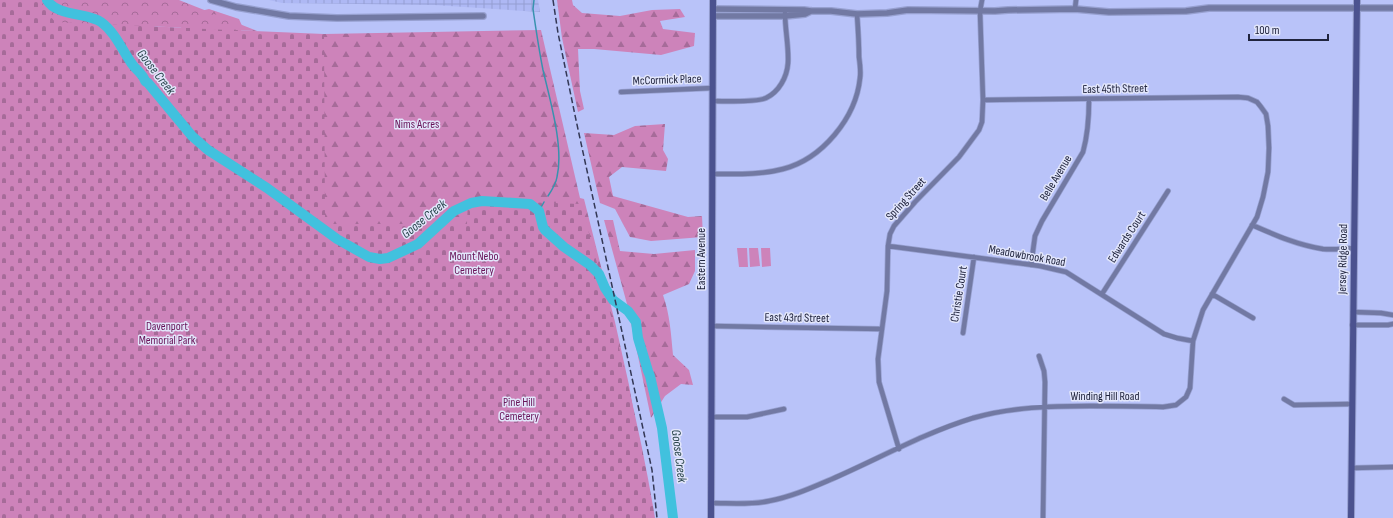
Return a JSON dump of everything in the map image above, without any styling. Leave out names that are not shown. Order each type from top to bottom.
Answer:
[{"type":"main road","name":"Eastern Avenue","points":[[711,518],[713,0]]},
{"type":"main road","name":"Jersey Ridge Road","points":[[1351,518],[1352,325],[1357,0]]},
{"type":"street","points":[[211,0],[236,7],[289,16],[331,18],[483,16]]},
{"type":"street","name":"Spring Street","points":[[898,449],[879,382],[878,359],[887,292],[888,246],[890,234],[894,226],[959,157],[979,130],[982,122],[983,100],[980,11],[982,0]]},
{"type":"street","points":[[1075,9],[1076,0]]},
{"type":"street","points":[[713,9],[804,10],[857,14],[886,14],[908,10],[980,11],[1075,9],[1109,12],[1186,11],[1209,8],[1393,8]]},
{"type":"street","points":[[713,101],[747,101],[766,98],[783,82],[787,74],[788,62],[784,16],[785,10]]},
{"type":"street","points":[[713,16],[784,16],[805,14],[811,11]]},
{"type":"street","points":[[713,174],[766,173],[783,169],[798,164],[817,152],[835,136],[847,116],[858,92],[860,77],[857,14]]},
{"type":"street","name":"McCormick Place","points":[[621,92],[713,88]]},
{"type":"street","name":"East 45th Street","points":[[983,100],[1248,98]]},
{"type":"street","name":"Winding Hill Road","points":[[711,503],[767,502],[787,497],[805,491],[928,435],[973,418],[1025,408],[1163,407],[1176,405],[1186,397],[1190,388],[1193,341],[1203,310],[1257,217],[1263,197],[1268,172],[1268,133],[1266,114],[1257,102],[1248,98]]},
{"type":"street","name":"Belle Avenue","points":[[1030,265],[1035,236],[1042,221],[1083,152],[1089,125],[1089,99]]},
{"type":"street","name":"Edwards Court","points":[[1102,294],[1168,191]]},
{"type":"street","points":[[1252,225],[1287,241],[1306,246],[1325,249],[1354,248]]},
{"type":"street","name":"Meadowbrook Road","points":[[888,246],[1030,265],[1066,272],[1164,334],[1193,341]]},
{"type":"street","name":"Christie Court","points":[[963,333],[974,257]]},
{"type":"street","points":[[1212,294],[1253,318]]},
{"type":"street","points":[[1353,312],[1393,315]]},
{"type":"street","points":[[1352,325],[1393,324]]},
{"type":"street","name":"East 43rd Street","points":[[712,326],[882,329]]},
{"type":"street","points":[[1039,356],[1044,370],[1046,407],[1043,518]]},
{"type":"street","points":[[1284,399],[1294,405],[1352,404]]},
{"type":"street","points":[[711,417],[747,417],[784,409]]},
{"type":"street","points":[[1352,468],[1393,467]]},
{"type":"shaded area","points":[[269,0],[538,0],[540,12],[434,5],[282,3]]},
{"type":"green space","name":"Davenport Memorial Park","points":[[0,0],[39,0],[55,22],[324,34],[325,224],[467,224],[468,200],[581,204],[631,400],[655,518],[0,518]]},
{"type":"green space","points":[[37,0],[125,0],[192,13],[209,9],[239,19],[243,28],[232,42],[182,43],[181,25],[162,22],[141,35],[324,208],[324,34],[541,30],[580,198],[584,199],[615,322],[629,385],[642,458],[381,267],[0,17]]},
{"type":"green space","points":[[39,0],[179,0],[257,31],[55,22]]},
{"type":"green space","points":[[557,0],[572,0],[573,5],[582,13],[620,16],[652,10],[680,9],[685,17],[660,21],[663,29],[695,33],[694,46],[661,55],[578,49],[580,91],[584,109],[578,112],[562,38]]},
{"type":"green space","points":[[665,124],[663,150],[668,159],[666,171],[622,167],[609,177],[613,196],[688,217],[702,216],[703,237],[651,241],[630,237],[615,209],[600,203],[584,133],[614,135],[635,126]]},
{"type":"green space","points":[[604,220],[613,220],[620,251],[654,254],[695,250],[695,271],[689,284],[663,295],[669,317],[673,355],[689,370],[693,385],[681,384],[665,396],[651,418],[627,304]]},
{"type":"green space","points":[[737,248],[747,248],[748,267],[739,267]]},
{"type":"green space","points":[[749,248],[758,248],[760,266],[750,267]]},
{"type":"green space","points":[[761,248],[770,248],[771,266],[762,267]]},
{"type":"waterway","name":"Goose Creek","points":[[47,0],[57,9],[95,19],[106,26],[132,64],[143,76],[145,81],[192,136],[208,150],[267,188],[337,239],[369,257],[380,259],[388,258],[418,244],[454,211],[471,203],[482,201],[530,204],[539,211],[545,230],[564,247],[590,265],[599,274],[605,288],[613,300],[628,311],[636,322],[638,338],[650,376],[662,428],[673,518]]},
{"type":"waterway","points":[[534,0],[533,9],[538,40],[555,124],[559,152],[559,165],[556,180],[554,187],[548,196]]},
{"type":"waterway","points":[[539,211],[544,202]]},
{"type":"railway","points":[[553,0],[558,33],[576,120],[652,470],[657,518]]},
{"type":"park label","name":"Nims Acres","points":[[417,124]]},
{"type":"park label","name":"Mount Nebo Cemetery","points":[[474,263]]},
{"type":"park label","name":"Pine Hill Cemetery","points":[[519,409]]}]
